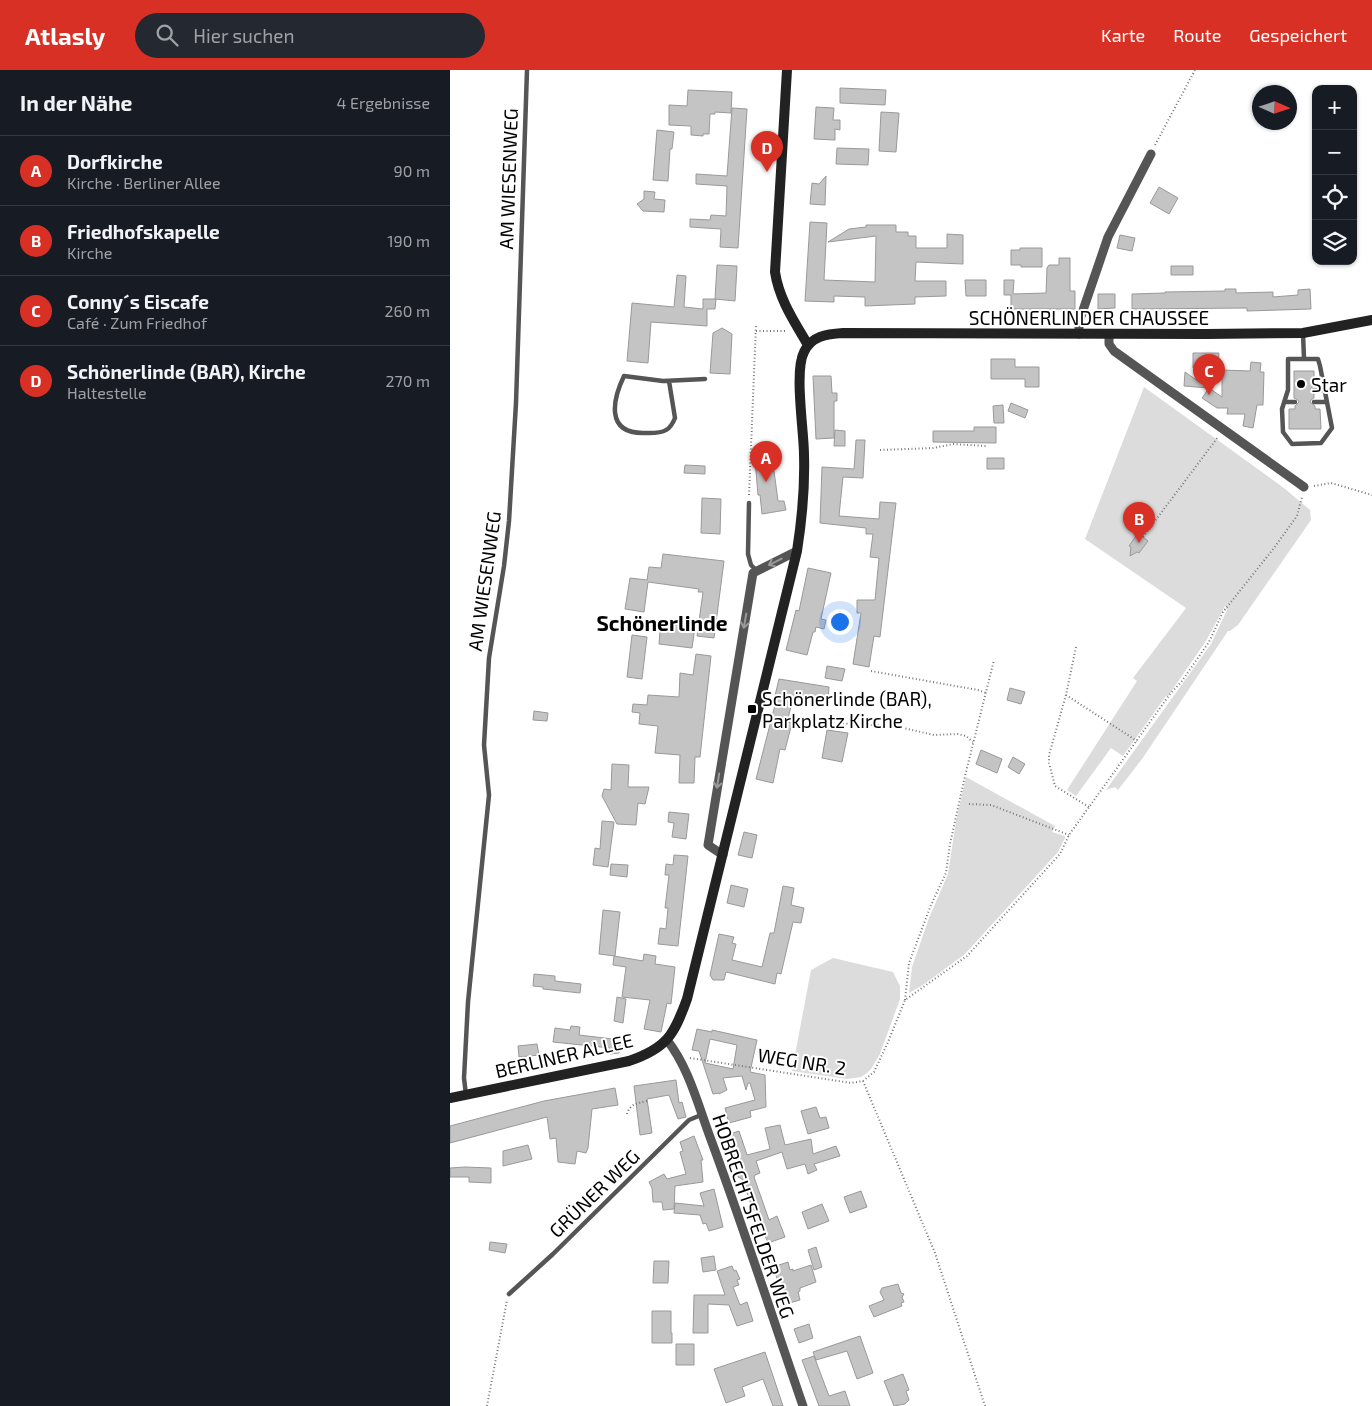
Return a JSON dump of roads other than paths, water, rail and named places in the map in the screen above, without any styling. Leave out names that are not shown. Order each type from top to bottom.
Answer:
[{"type":"main road","points":[[787,70],[775,272],[778,287],[786,306],[808,345]]},
{"type":"main road","name":"SCHÖNERLINDER CHAUSSEE","points":[[808,345],[817,338],[843,333],[1303,333],[1372,320]]},
{"type":"main road","name":"BERLINER ALLEE","points":[[450,1098],[629,1061],[654,1051],[668,1040],[678,1023],[687,999],[797,551],[804,498],[800,372],[803,353],[808,345]]},
{"type":"street","points":[[1079,334],[1079,322],[1108,237],[1151,154]]},
{"type":"street","points":[[1109,334],[1109,344],[1114,351],[1304,487]]},
{"type":"street","points":[[723,855],[708,845],[753,573],[797,551]]},
{"type":"street","name":"HOBRECHTSFELDER WEG","points":[[668,1040],[679,1057],[728,1186],[803,1406]]},
{"type":"lane","name":"AM WIESENWEG","points":[[466,1095],[464,1078],[468,1002],[488,796],[484,745],[488,658],[504,566],[516,403],[527,70]]},
{"type":"lane","points":[[1303,333],[1304,359]]},
{"type":"lane","points":[[1288,359],[1318,359],[1322,378],[1332,428],[1321,443],[1292,444],[1283,432],[1282,409],[1288,390],[1288,359]]},
{"type":"lane","points":[[669,381],[675,418],[667,430],[662,432],[636,433],[622,427],[616,420],[614,407],[616,395],[624,376],[669,381],[705,379]]},
{"type":"lane","points":[[1288,378],[1294,378]]},
{"type":"lane","points":[[1314,378],[1322,378]]},
{"type":"lane","points":[[1288,390],[1294,390]]},
{"type":"lane","points":[[1314,390],[1324,390]]},
{"type":"lane","points":[[1284,402],[1294,402]]},
{"type":"lane","points":[[1314,402],[1326,402]]},
{"type":"lane","points":[[749,503],[748,554],[750,565],[757,571]]},
{"type":"lane","name":"GRÜNER WEG","points":[[508,1294],[553,1254],[689,1120],[701,1115]]},
{"type":"place","name":"Schönerlinde (BAR), Kirche","points":[[767,172]]},
{"type":"place","name":"Star","points":[[1301,384]]},
{"type":"place","name":"Conny´s Eiscafe","points":[[1209,395]]},
{"type":"place","name":"Dorfkirche","points":[[766,482]]},
{"type":"place","name":"Friedhofskapelle","points":[[1139,543]]},
{"type":"place","name":"Schönerlinde (BAR), Parkplatz Kirche","points":[[752,709]]},
{"type":"district","name":"Schönerlinde","points":[[662,622]]}]
